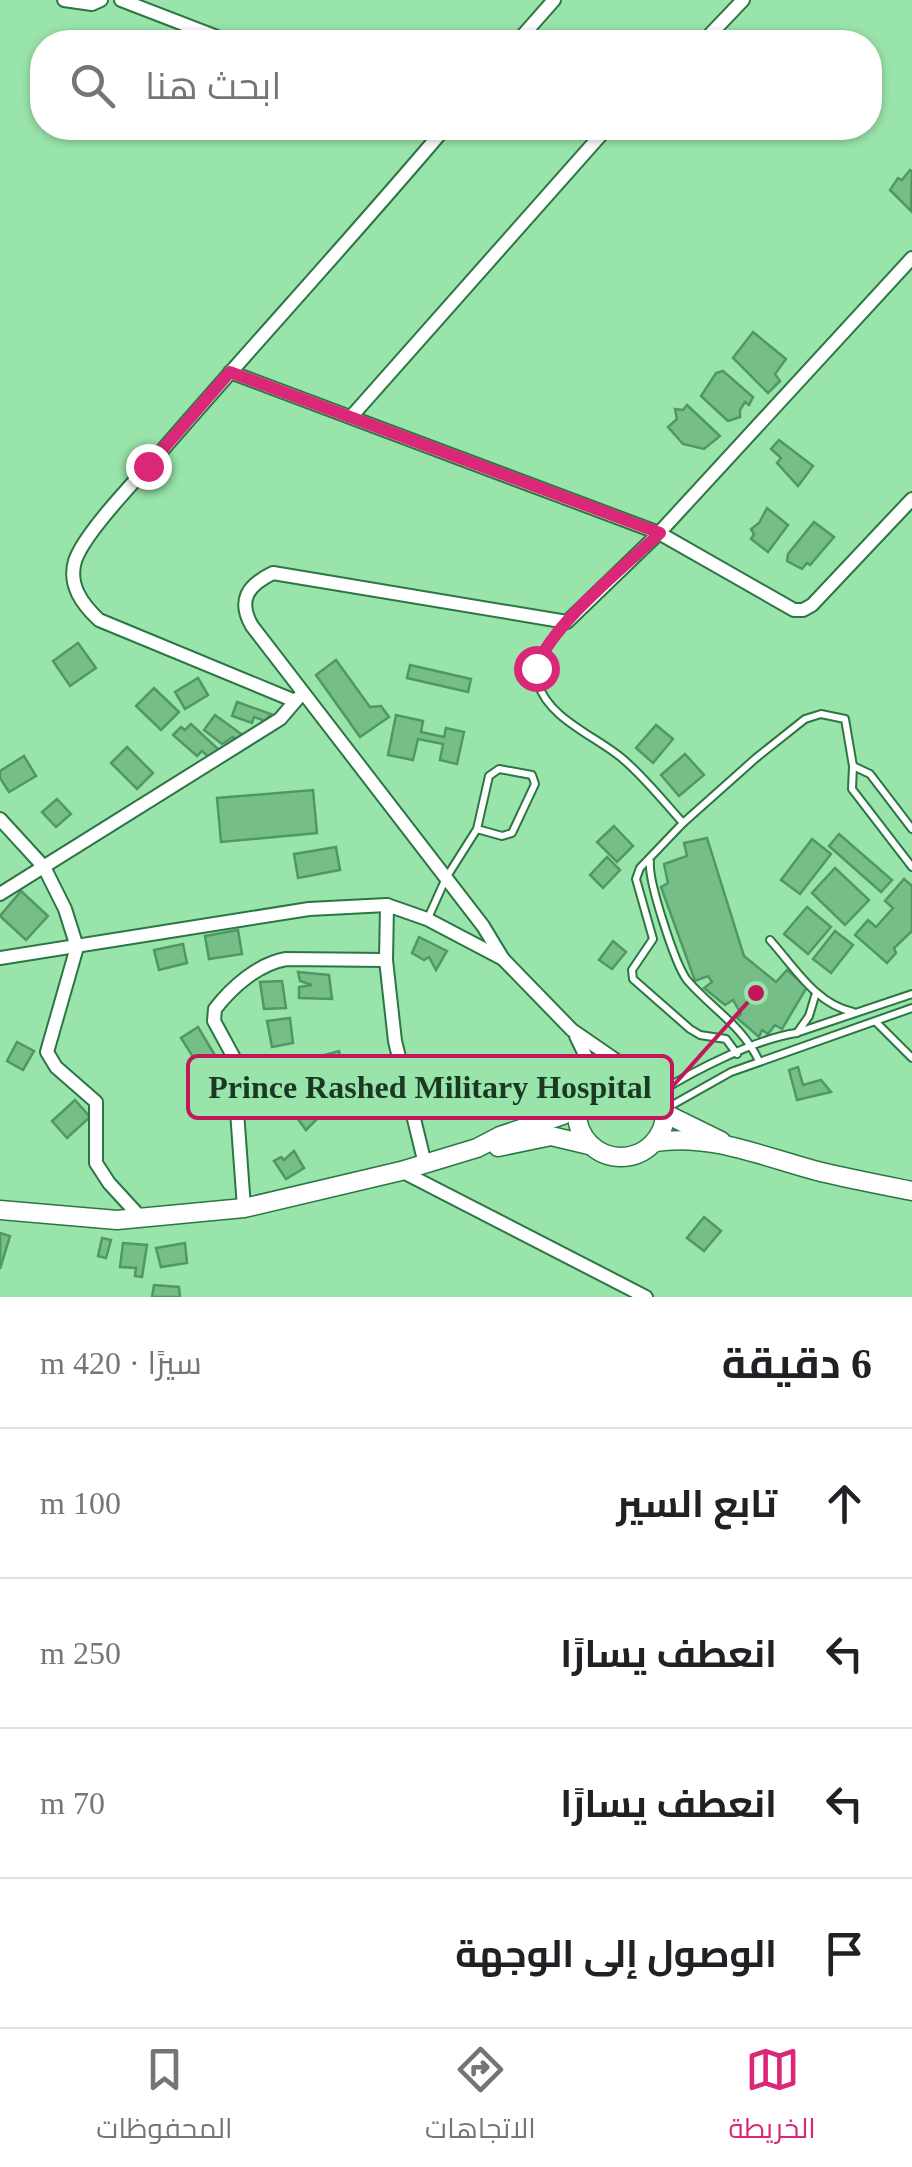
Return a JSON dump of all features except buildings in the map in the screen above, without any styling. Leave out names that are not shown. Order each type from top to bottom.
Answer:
[{"type":"street","points":[[64,0],[92,4],[101,0]]},
{"type":"street","points":[[121,0],[199,30]]},
{"type":"street","points":[[531,30],[554,0]]},
{"type":"street","points":[[714,30],[743,0]]},
{"type":"street","points":[[299,697],[99,620],[84,606],[74,588],[73,566],[80,548],[433,140]]},
{"type":"street","points":[[351,417],[596,140]]},
{"type":"street","points":[[477,1148],[552,1136],[591,1146],[603,1154],[631,1157],[655,1142],[663,1129],[664,1105],[653,1082],[572,1030],[504,959],[446,878],[299,697],[244,614],[249,588],[273,573],[567,622],[660,533],[912,258]]},
{"type":"street","points":[[230,372],[660,533],[794,610],[812,605],[912,500]]},
{"type":"street","points":[[0,894],[280,719],[299,697]]},
{"type":"street","points":[[0,819],[44,867],[65,909],[77,947],[47,1052],[56,1067],[96,1102],[96,1163],[142,1219]]},
{"type":"street","points":[[0,958],[309,909],[387,905],[427,919],[504,959]]},
{"type":"street","points":[[387,905],[386,960],[395,1041],[425,1164]]},
{"type":"street","points":[[244,1208],[233,1056],[214,1021],[215,1009],[270,962],[386,960]]},
{"type":"street","points":[[572,1030],[590,1063],[578,1122],[591,1146]]},
{"type":"street","points":[[0,1210],[116,1220],[244,1208],[402,1171],[477,1148],[563,1115],[585,1089],[615,1069],[630,1070]]},
{"type":"street","points":[[664,1105],[726,1144]]},
{"type":"street","points":[[655,1142],[726,1144],[819,1171],[912,1191]]},
{"type":"street","points":[[402,1171],[646,1297]]},
{"type":"lane","points":[[567,622],[542,651],[536,668],[545,697],[558,712],[625,760],[682,823]]},
{"type":"lane","points":[[737,1054],[726,1039],[700,1035],[690,1029],[633,979],[632,970],[653,938],[636,879],[640,868],[682,823],[756,758],[806,720],[821,714],[846,719],[852,789],[912,866]]},
{"type":"lane","points":[[853,766],[870,774],[912,829]]},
{"type":"lane","points":[[427,919],[476,828],[493,771],[532,774],[535,784],[512,833],[502,836],[476,828]]},
{"type":"lane","points":[[650,860],[650,879],[683,974],[740,1029],[759,1061]]},
{"type":"lane","points":[[770,940],[816,994],[832,1006],[856,1012]]},
{"type":"lane","points":[[796,1033],[810,1016],[816,994]]},
{"type":"lane","points":[[664,1105],[737,1054],[780,1036],[912,994]]},
{"type":"lane","points":[[664,1105],[759,1061],[912,1008]]},
{"type":"lane","points":[[876,1022],[912,1058]]},
{"type":"place","name":"Prince Rashed Military Hospital","points":[[756,993]]},
{"type":"route","points":[[148,466],[230,372],[660,533],[567,622],[542,651],[536,668]]}]
